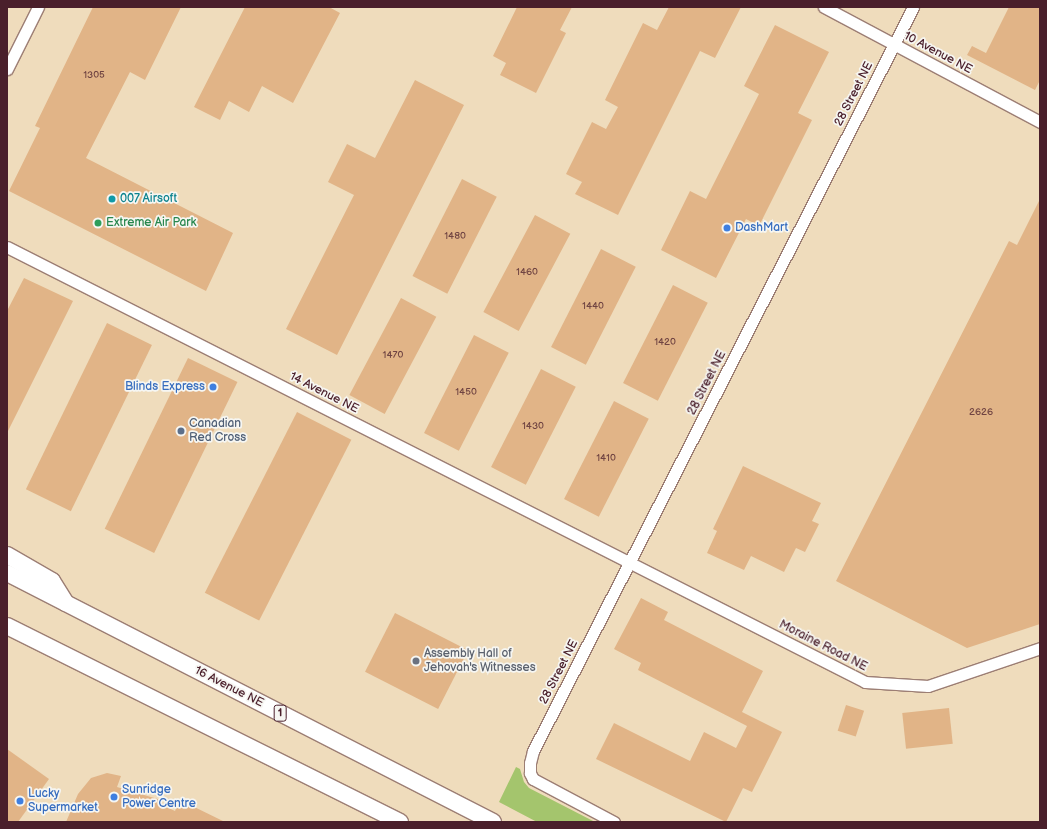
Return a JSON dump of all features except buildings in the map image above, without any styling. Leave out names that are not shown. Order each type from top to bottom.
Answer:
[{"type":"highway","points":[[7,555],[52,581],[67,604]]},
{"type":"highway","name":"16 Avenue NE","points":[[7,573],[493,822]]},
{"type":"highway","points":[[7,626],[400,822]]},
{"type":"highway","points":[[7,633],[24,634]]},
{"type":"street","points":[[7,68],[38,7]]},
{"type":"street","name":"10 Avenue NE","points":[[824,7],[1040,122]]},
{"type":"street","name":"28 Street NE","points":[[614,822],[541,785],[530,773],[533,752],[913,7]]},
{"type":"street","name":"14 Avenue NE","points":[[7,247],[630,562]]},
{"type":"street","name":"Moraine Road NE","points":[[630,562],[865,682],[928,686],[1040,648]]},
{"type":"green space","points":[[516,767],[520,769],[524,782],[529,788],[595,822],[537,822],[499,802]]},
{"type":"place","name":"007 Airsoft","points":[[112,199]]},
{"type":"place","name":"Extreme Air Park","points":[[98,223]]},
{"type":"place","name":"DashMart","points":[[727,228]]},
{"type":"place","name":"Blinds Express","points":[[213,387]]},
{"type":"place","name":"Canadian Red Cross","points":[[181,431]]},
{"type":"place","name":"Assembly Hall of Jehovah's Witnesses","points":[[416,661]]},
{"type":"place","name":"Sunridge Power Centre","points":[[114,797]]},
{"type":"place","name":"Lucky Supermarket","points":[[20,801]]}]
